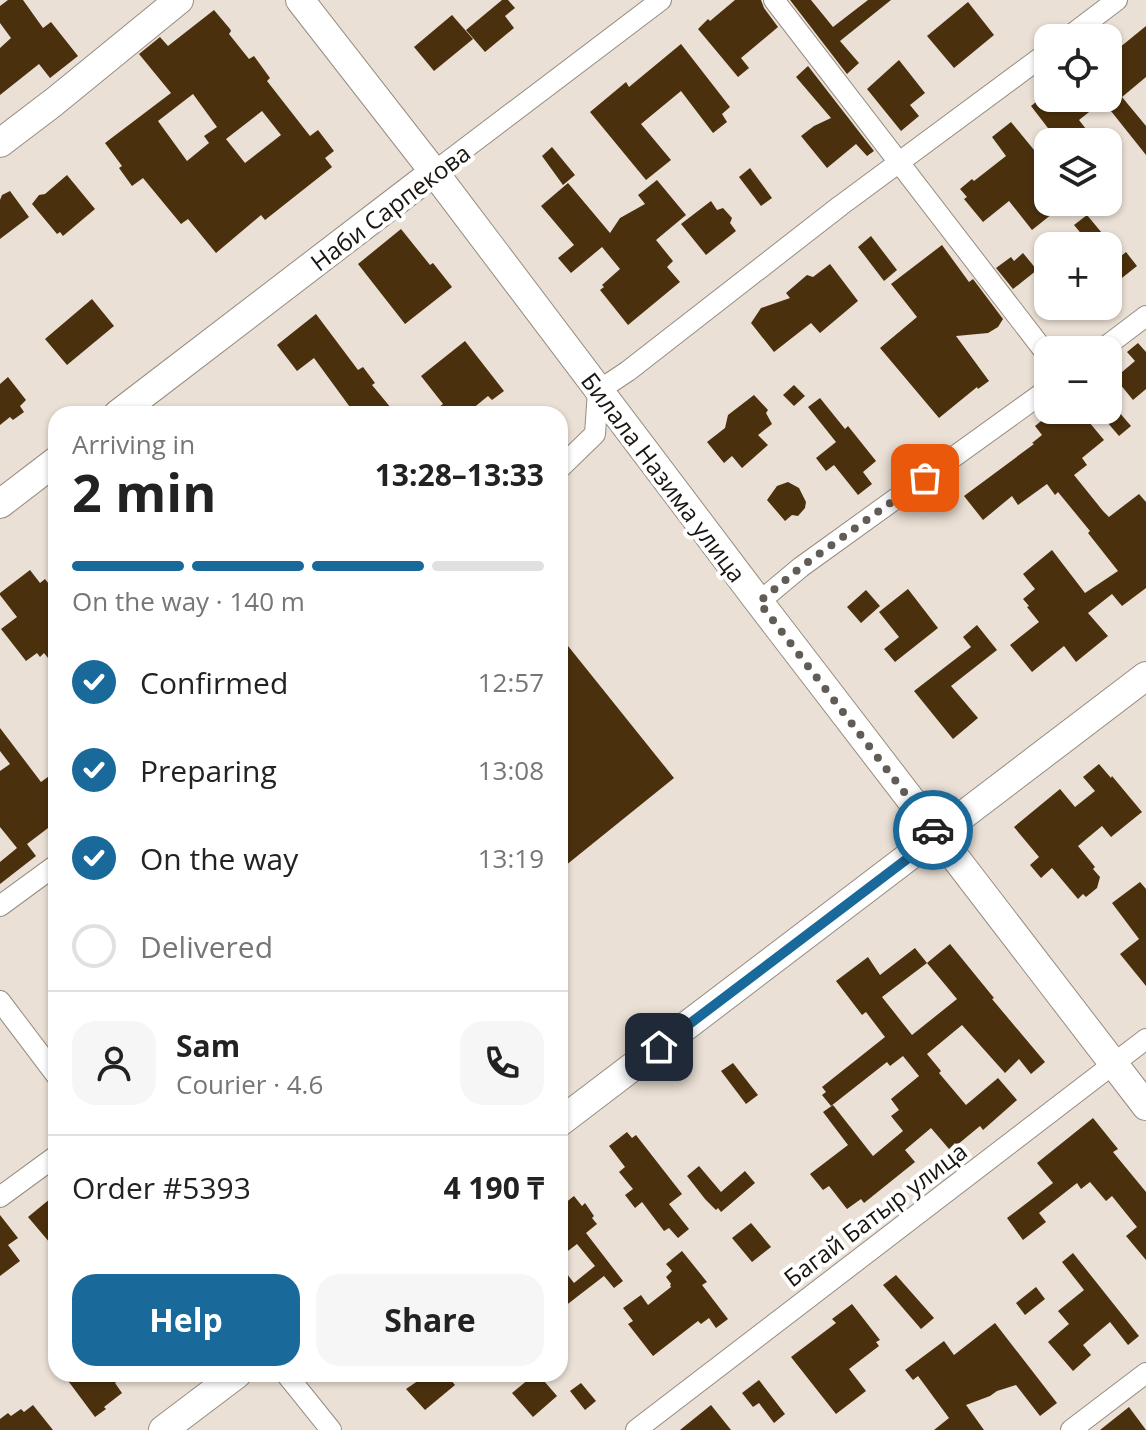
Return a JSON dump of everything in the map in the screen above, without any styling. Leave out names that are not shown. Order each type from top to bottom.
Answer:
[{"type":"street","points":[[0,143],[179,0]]},
{"type":"street","name":"Билала Назима улица","points":[[300,0],[1146,1106]]},
{"type":"street","name":"Наби Сарпекова","points":[[128,406],[661,0]]},
{"type":"street","points":[[774,0],[1034,338]]},
{"type":"street","points":[[1085,24],[1117,0]]},
{"type":"street","points":[[568,460],[595,434],[598,391],[1034,62]]},
{"type":"street","points":[[1120,336],[1146,316]]},
{"type":"street","points":[[759,602],[801,567],[1034,399]]},
{"type":"street","points":[[0,504],[48,467]]},
{"type":"street","points":[[568,1116],[1146,676]]},
{"type":"street","points":[[0,906],[48,871]]},
{"type":"street","points":[[0,1001],[48,1064]]},
{"type":"street","name":"Багай Батыр улица","points":[[636,1430],[1146,1039]]},
{"type":"street","points":[[0,1197],[48,1162]]},
{"type":"street","points":[[1071,1430],[1146,1373]]},
{"type":"street","points":[[163,1430],[226,1382]]},
{"type":"street","points":[[292,1382],[331,1430]]},
{"type":"building","points":[[8,0],[23,0],[43,28],[51,22],[78,56],[50,78],[39,64],[0,95],[0,48],[11,38],[0,23],[0,6]]},
{"type":"building","points":[[502,0],[508,0],[515,8],[505,16],[514,28],[485,52],[466,30]]},
{"type":"building","points":[[735,0],[761,0],[778,27],[741,58],[749,68],[738,77],[698,29]]},
{"type":"building","points":[[790,0],[811,0],[833,27],[868,0],[891,0],[840,41],[859,63],[847,74]]},
{"type":"building","points":[[968,2],[994,35],[954,68],[927,36]]},
{"type":"building","points":[[214,10],[249,59],[254,56],[270,78],[267,81],[310,136],[318,130],[334,151],[325,158],[332,167],[265,220],[261,215],[216,253],[188,219],[181,224],[143,178],[132,186],[105,143],[171,93],[139,54],[160,37],[168,46]],"holes":[[[193,94],[217,127],[204,136],[209,143],[187,161],[158,121]],[[262,111],[281,135],[245,163],[226,139]]]},
{"type":"building","points":[[452,15],[473,39],[434,71],[414,47]]},
{"type":"building","points":[[1146,26],[1146,77],[1122,97],[1122,46]]},
{"type":"building","points":[[681,44],[730,107],[722,114],[727,122],[713,133],[681,91],[641,124],[671,160],[646,180],[590,112],[626,82],[629,87]]},
{"type":"building","points":[[899,60],[925,93],[910,105],[919,116],[901,131],[867,89]]},
{"type":"building","points":[[808,66],[874,151],[867,156],[856,144],[827,168],[801,136],[831,118],[796,77]]},
{"type":"building","points":[[1122,97],[1146,126],[1146,155],[1112,112],[1122,112]]},
{"type":"building","points":[[1036,112],[1089,112],[1079,120],[1085,128],[1048,128]]},
{"type":"building","points":[[1011,122],[1034,150],[1034,216],[1050,216],[1032,230],[1009,201],[983,222],[964,199],[967,197],[960,189],[1006,156],[992,137]]},
{"type":"building","points":[[552,147],[575,175],[563,185],[542,156]]},
{"type":"building","points":[[750,168],[772,198],[761,206],[739,177]]},
{"type":"building","points":[[67,175],[95,209],[63,236],[60,232],[57,234],[32,204],[39,195],[45,194]]},
{"type":"building","points":[[657,180],[686,215],[656,240],[673,261],[667,267],[680,282],[628,325],[600,290],[620,269],[602,247],[571,273],[558,258],[574,245],[541,206],[568,183],[610,233],[620,218],[645,204],[638,195]]},
{"type":"building","points":[[10,191],[29,217],[0,239],[0,200]]},
{"type":"building","points":[[711,201],[717,210],[723,208],[732,218],[730,223],[736,231],[706,255],[681,224]]},
{"type":"building","points":[[1088,216],[1101,232],[1080,232],[1074,225]]},
{"type":"building","points":[[401,229],[452,287],[405,324],[358,264]]},
{"type":"building","points":[[871,236],[897,270],[884,281],[858,247]]},
{"type":"building","points":[[942,245],[969,282],[973,279],[1003,319],[998,327],[988,333],[956,336],[989,381],[939,418],[880,348],[917,317],[891,284]]},
{"type":"building","points":[[1126,252],[1137,266],[1122,278],[1122,255]]},
{"type":"building","points":[[1023,253],[1034,266],[1034,272],[1013,289],[996,268],[1011,257],[1014,261]]},
{"type":"building","points":[[830,264],[858,301],[820,333],[811,323],[774,352],[751,323],[761,308],[790,298],[786,293],[807,275],[813,277]]},
{"type":"building","points":[[92,299],[114,326],[67,365],[45,339]]},
{"type":"building","points":[[316,314],[358,370],[363,367],[375,383],[372,385],[389,406],[349,406],[314,358],[297,371],[277,345]]},
{"type":"building","points":[[465,341],[504,391],[492,400],[488,396],[476,406],[440,406],[443,404],[421,376]]},
{"type":"building","points":[[1138,343],[1146,352],[1146,389],[1133,400],[1122,387],[1122,372],[1135,361],[1127,352]]},
{"type":"building","points":[[8,377],[26,400],[20,406],[24,412],[0,425],[0,384]]},
{"type":"building","points":[[794,385],[805,396],[794,406],[783,395]]},
{"type":"building","points":[[754,395],[768,410],[766,413],[772,424],[758,435],[768,445],[742,468],[732,456],[724,463],[707,442],[725,428],[728,415]]},
{"type":"building","points":[[820,398],[876,461],[863,472],[872,484],[858,495],[834,465],[826,471],[816,458],[836,442],[808,407]]},
{"type":"building","points":[[1122,416],[1131,426],[1119,436],[1109,424],[1122,424]]},
{"type":"building","points":[[1091,424],[1104,440],[1082,458],[1087,465],[1074,475],[1109,517],[1139,494],[1146,502],[1146,588],[1122,606],[1112,594],[1088,613],[1108,636],[1076,662],[1064,646],[1032,672],[1010,645],[1039,622],[1023,599],[1035,589],[1023,574],[1052,550],[1085,593],[1118,571],[1088,533],[1090,531],[1058,492],[1055,495],[1047,484],[1018,505],[1012,496],[983,520],[964,496],[1034,444],[1042,435],[1035,426]]},
{"type":"building","points":[[788,482],[799,488],[806,502],[798,516],[792,515],[785,521],[767,500],[777,486]]},
{"type":"building","points":[[30,570],[40,583],[45,579],[48,583],[48,658],[44,653],[40,657],[37,653],[26,661],[1,629],[17,617],[0,593]]},
{"type":"building","points":[[908,589],[938,628],[895,662],[884,649],[899,637],[879,612]]},
{"type":"building","points":[[866,590],[880,606],[861,623],[847,607]]},
{"type":"building","points":[[977,625],[997,650],[951,686],[978,718],[953,739],[914,691],[971,647],[963,637]]},
{"type":"building","points":[[568,646],[674,778],[568,864]]},
{"type":"building","points":[[0,728],[41,782],[48,777],[48,828],[27,844],[36,856],[0,884],[0,862],[17,848],[0,827],[0,771],[10,764],[0,751]]},
{"type":"building","points":[[1099,764],[1142,812],[1111,837],[1102,826],[1078,846],[1100,877],[1097,888],[1078,899],[1052,868],[1041,878],[1030,865],[1039,857],[1014,827],[1060,789],[1075,807],[1095,791],[1083,777]]},
{"type":"building","points":[[1140,882],[1146,889],[1146,986],[1120,954],[1139,939],[1112,903]]},
{"type":"building","points":[[950,944],[1045,1062],[1031,1074],[1019,1059],[1005,1073],[962,1025],[927,1054],[941,1071],[939,1073],[966,1105],[998,1078],[1017,1100],[983,1130],[980,1126],[949,1149],[931,1128],[905,1150],[915,1162],[864,1203],[861,1199],[847,1209],[829,1186],[823,1190],[810,1174],[848,1145],[823,1112],[833,1105],[873,1156],[903,1131],[891,1116],[899,1110],[891,1099],[919,1076],[903,1056],[890,1066],[887,1062],[831,1106],[822,1095],[826,1092],[822,1087],[885,1037],[866,1012],[862,1015],[836,981],[868,957],[880,975],[915,948],[927,963]],"holes":[[[927,963],[957,999],[912,1035],[882,997]]]},
{"type":"building","points":[[733,1063],[758,1095],[746,1104],[721,1071]]},
{"type":"building","points":[[1093,1118],[1118,1149],[1113,1152],[1146,1192],[1146,1260],[1126,1236],[1137,1227],[1112,1196],[1106,1201],[1090,1182],[1081,1189],[1077,1183],[1039,1213],[1046,1222],[1023,1240],[1007,1218],[1053,1183],[1037,1163]]},
{"type":"building","points":[[627,1132],[632,1138],[636,1135],[682,1194],[669,1204],[689,1229],[678,1238],[669,1228],[664,1231],[642,1202],[635,1208],[625,1195],[633,1189],[619,1172],[625,1167],[609,1146]]},
{"type":"building","points":[[699,1166],[721,1192],[745,1171],[755,1183],[721,1212],[705,1199],[687,1176]]},
{"type":"building","points":[[574,1196],[582,1206],[585,1203],[594,1216],[592,1218],[597,1224],[586,1233],[623,1281],[614,1288],[604,1276],[568,1304],[568,1275],[574,1283],[595,1266],[577,1244],[568,1251],[568,1201]]},
{"type":"building","points":[[48,1201],[48,1241],[28,1217]]},
{"type":"building","points":[[0,1215],[18,1238],[8,1245],[20,1261],[0,1276]]},
{"type":"building","points":[[751,1223],[771,1247],[752,1262],[732,1238]]},
{"type":"building","points":[[682,1251],[707,1282],[702,1285],[728,1319],[716,1328],[709,1318],[701,1324],[698,1321],[653,1356],[628,1324],[633,1321],[623,1308],[641,1295],[648,1305],[671,1287],[666,1277],[672,1271],[666,1264]]},
{"type":"building","points":[[1073,1253],[1139,1336],[1128,1345],[1110,1322],[1083,1345],[1091,1355],[1073,1371],[1048,1342],[1069,1324],[1058,1311],[1084,1290],[1062,1262]]},
{"type":"building","points":[[896,1275],[934,1318],[921,1329],[883,1285]]},
{"type":"building","points":[[1036,1287],[1045,1299],[1025,1315],[1016,1303]]},
{"type":"building","points":[[852,1304],[880,1340],[876,1342],[879,1346],[849,1369],[866,1391],[836,1414],[791,1357],[836,1323],[832,1319]]},
{"type":"building","points":[[995,1323],[1057,1403],[1040,1416],[1016,1385],[966,1405],[984,1430],[934,1430],[949,1418],[918,1376],[913,1380],[905,1370],[944,1341],[954,1355]]},
{"type":"building","points":[[759,1380],[785,1414],[774,1423],[759,1403],[753,1407],[742,1393]]},
{"type":"building","points":[[69,1382],[116,1382],[122,1393],[95,1417]]},
{"type":"building","points":[[416,1382],[453,1382],[455,1385],[425,1410],[406,1389]]},
{"type":"building","points":[[525,1382],[545,1382],[557,1396],[533,1417],[512,1393]]},
{"type":"building","points":[[581,1383],[596,1401],[585,1410],[570,1391]]},
{"type":"building","points":[[33,1405],[53,1430],[0,1430],[0,1419],[21,1409],[24,1412]]},
{"type":"building","points":[[711,1405],[731,1430],[680,1430]]},
{"type":"building","points":[[1129,1407],[1146,1430],[1100,1430]]},
{"type":"way so far","points":[[925,478],[801,567],[759,602],[933,830]]},
{"type":"route","points":[[659,1047],[907,859],[937,834],[933,830]]}]
